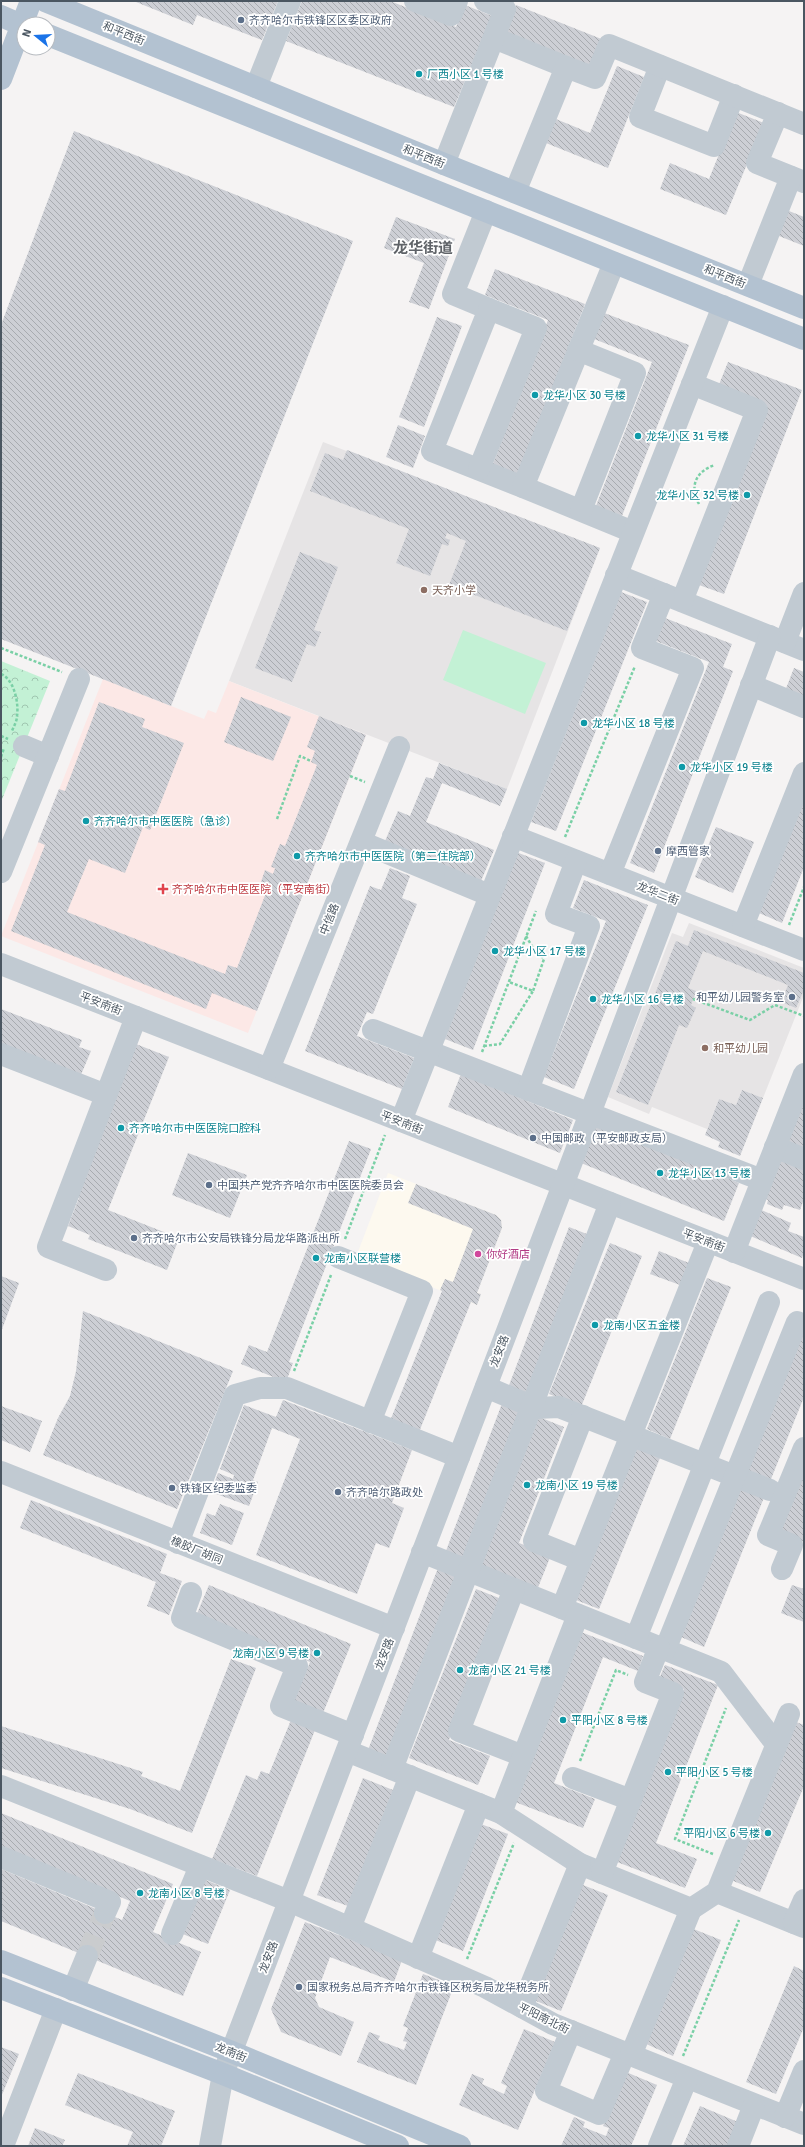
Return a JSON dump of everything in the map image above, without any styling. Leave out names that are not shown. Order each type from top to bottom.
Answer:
[{"type":"main road","points":[[26,16],[31,1]]},
{"type":"main road","name":"和平西街","points":[[45,1],[444,164],[804,308]]},
{"type":"main road","points":[[1,16],[16,22]]},
{"type":"main road","points":[[56,38],[804,339]]},
{"type":"main road","points":[[1,79],[16,42]]},
{"type":"main road","name":"龙南街","points":[[1,1961],[232,2052],[460,2146]]},
{"type":"main road","points":[[1,1988],[223,2074],[393,2145]]},
{"type":"street","points":[[256,87],[290,1]]},
{"type":"street","points":[[415,1],[451,16],[457,1]]},
{"type":"street","points":[[444,164],[505,9],[485,1]]},
{"type":"street","points":[[494,38],[595,78],[609,46],[804,124]]},
{"type":"street","points":[[660,66],[640,117],[714,146],[734,96]]},
{"type":"street","points":[[515,192],[566,67]]},
{"type":"street","points":[[748,285],[797,179],[757,163],[778,113]]},
{"type":"street","points":[[479,470],[536,328],[453,294],[486,212]]},
{"type":"street","points":[[523,487],[614,263]]},
{"type":"street","points":[[401,1121],[489,895],[723,306]]},
{"type":"street","points":[[489,309],[432,451],[633,532]]},
{"type":"street","points":[[578,350],[635,373],[581,510]]},
{"type":"street","points":[[610,874],[693,668],[642,648],[673,597],[757,410],[692,384]]},
{"type":"street","points":[[616,575],[786,642]]},
{"type":"street","name":"龙安路","points":[[210,2146],[223,2074],[486,1387],[751,685],[786,642],[804,593]]},
{"type":"street","points":[[1,872],[79,679]]},
{"type":"street","points":[[751,685],[804,707]]},
{"type":"street","points":[[24,746],[48,756]]},
{"type":"street","name":"中信路","points":[[269,1069],[399,747]]},
{"type":"street","points":[[743,926],[804,773]]},
{"type":"street","name":"龙华二街","points":[[513,836],[804,950]]},
{"type":"street","points":[[361,842],[489,895]]},
{"type":"street","points":[[528,1090],[589,926],[556,914],[576,861]]},
{"type":"street","name":"平安南街","points":[[1,964],[401,1121],[566,1175],[610,1203],[804,1279]]},
{"type":"street","points":[[106,1270],[48,1247],[136,1017]]},
{"type":"street","points":[[373,1030],[762,1180]]},
{"type":"street","points":[[1,1054],[106,1095]]},
{"type":"street","points":[[734,1252],[804,1074]]},
{"type":"street","points":[[775,1147],[804,1159]]},
{"type":"street","points":[[350,1928],[468,1571],[610,1203]]},
{"type":"street","points":[[501,1813],[523,1756],[570,1612],[581,1560],[708,1242]]},
{"type":"street","points":[[338,1257],[422,1291],[370,1422]]},
{"type":"street","points":[[636,1638],[769,1302]]},
{"type":"street","points":[[602,1873],[673,1692],[645,1682],[662,1649],[735,1477],[797,1322]]},
{"type":"street","points":[[486,1387],[536,1408],[559,1407],[770,1490]]},
{"type":"street","points":[[178,1542],[235,1395],[260,1388],[287,1388],[459,1457]]},
{"type":"street","points":[[581,1560],[534,1541],[583,1416]]},
{"type":"street","points":[[782,1569],[798,1547],[768,1535],[804,1448]]},
{"type":"street","name":"橡胶厂胡同","points":[[1,1472],[394,1628]]},
{"type":"street","points":[[422,1552],[722,1672],[776,1744]]},
{"type":"street","points":[[514,1589],[460,1731],[523,1756]]},
{"type":"street","points":[[191,1593],[182,1618],[298,1666],[281,1706],[401,1772],[501,1813],[580,1864],[691,1909]]},
{"type":"street","points":[[571,2032],[546,2091],[600,2114],[628,2054],[691,1909],[717,1892],[789,1714]]},
{"type":"street","points":[[573,1778],[631,1800]]},
{"type":"street","name":"平阳南北街","points":[[1,1786],[289,1902],[460,1976],[571,2032],[795,2121]]},
{"type":"street","points":[[418,1958],[479,1804]]},
{"type":"street","points":[[1,1857],[110,1902],[105,1913]]},
{"type":"street","points":[[522,2007],[580,1864]]},
{"type":"street","points":[[172,1934],[200,1866]]},
{"type":"street","points":[[717,1892],[799,1925],[804,1900]]},
{"type":"street","points":[[73,1990],[87,1956]]},
{"type":"street","points":[[3,2146],[56,2009]]},
{"type":"street","points":[[795,2121],[804,2071]]},
{"type":"street","points":[[659,2146],[682,2076]]},
{"type":"street","points":[[738,2146],[754,2105]]},
{"type":"path","points":[[1,648],[79,679]]},
{"type":"path","points":[[1,674],[5,675],[11,684],[17,706],[17,717],[1,757]]},
{"type":"path","points":[[277,819],[300,756],[311,760]]},
{"type":"path","points":[[782,942],[804,887]]},
{"type":"path","points":[[484,1046],[500,1044],[533,991],[544,959],[533,948],[526,936]]},
{"type":"path","points":[[509,982],[533,991]]},
{"type":"path","points":[[693,999],[750,1020],[776,1005],[804,1016]]},
{"type":"path","points":[[573,1778],[616,1670],[645,1682]]},
{"type":"path","points":[[730,1861],[675,1839],[734,1687]]},
{"type":"path","points":[[460,1976],[521,1826]]},
{"type":"path","points":[[682,2076],[745,1904]]},
{"type":"shaded area","name":"天齐小学","points":[[323,442],[600,548],[507,789],[229,681]]},
{"type":"shaded area","name":"齐齐哈尔市中医医院（平安南街）","points":[[103,679],[204,719],[208,710],[216,713],[229,681],[366,735],[248,1033],[1,936]]},
{"type":"shaded area","name":"和平幼儿园","points":[[689,923],[804,968],[804,995],[763,1098],[742,1090],[736,1105],[719,1099],[707,1129],[652,1107],[649,1114],[608,1097],[672,933],[683,937]]},
{"type":"shaded area","points":[[388,1173],[496,1215],[501,1220],[502,1228],[477,1292],[481,1294],[477,1305],[356,1257]]},
{"type":"green space","points":[[463,630],[546,663],[525,714],[443,680]]},
{"type":"green space","points":[[1,661],[50,681],[1,802]]},
{"type":"building","name":"齐齐哈尔市铁锋区区委区政府","points":[[278,1],[262,40],[197,15],[193,25],[136,2]]},
{"type":"building","name":"厂西小区 1 号楼","points":[[302,1],[390,1],[456,27],[465,5],[492,16],[454,107],[286,41]]},
{"type":"building","points":[[516,5],[604,40],[591,71],[503,36]]},
{"type":"building","points":[[617,66],[644,77],[608,168],[541,141],[551,117],[590,133]]},
{"type":"building","points":[[736,112],[764,123],[726,215],[660,189],[670,163],[709,179]]},
{"type":"building","points":[[74,131],[353,241],[171,706],[1,639],[1,325]]},
{"type":"building","points":[[784,209],[804,217],[804,246],[774,234]]},
{"type":"building","points":[[396,217],[455,239],[429,309],[409,302],[424,263],[384,248]]},
{"type":"building","name":"龙华小区 30 号楼","points":[[495,269],[585,304],[517,479],[491,469],[548,320],[485,295]]},
{"type":"building","name":"龙华小区 31 号楼","points":[[599,311],[689,345],[620,521],[594,511],[652,362],[589,337]]},
{"type":"building","points":[[437,317],[462,326],[424,427],[399,417]]},
{"type":"building","name":"龙华小区 32 号楼","points":[[728,362],[802,390],[724,594],[699,585],[767,406],[718,387]]},
{"type":"building","points":[[398,425],[425,436],[413,468],[386,457]]},
{"type":"building","points":[[347,450],[600,548],[567,631],[449,585],[466,541],[447,533],[445,538],[450,540],[448,546],[442,544],[430,576],[396,563],[409,529],[310,491],[325,453],[343,460]]},
{"type":"building","points":[[300,552],[338,567],[314,630],[321,632],[315,647],[307,644],[292,682],[255,668]]},
{"type":"building","name":"龙华小区 18 号楼","points":[[621,592],[647,602],[556,831],[531,822]]},
{"type":"building","name":"龙华小区 19 号楼","points":[[665,618],[732,644],[723,667],[733,671],[654,873],[630,863],[709,662],[656,641]]},
{"type":"building","points":[[794,668],[804,672],[804,698],[785,691]]},
{"type":"building","points":[[241,697],[291,717],[273,761],[224,742]]},
{"type":"building","points":[[99,702],[145,719],[142,727],[184,743],[150,830],[143,827],[125,873],[89,859],[67,912],[225,974],[228,965],[237,968],[269,885],[261,882],[265,870],[273,874],[275,868],[271,867],[280,844],[285,846],[317,765],[311,762],[315,751],[307,747],[319,716],[366,735],[257,1011],[212,993],[206,1009],[11,931],[45,845],[38,842],[59,789],[65,791]]},
{"type":"building","points":[[439,763],[507,789],[500,806],[442,783],[426,822],[494,850],[481,881],[385,841],[398,811],[410,816],[426,777],[433,779]]},
{"type":"building","points":[[804,799],[804,867],[782,923],[759,913]]},
{"type":"building","points":[[716,827],[754,842],[733,893],[695,877]]},
{"type":"building","name":"龙华小区 17 号楼","points":[[516,852],[545,863],[473,1050],[445,1039]]},
{"type":"building","points":[[390,868],[410,876],[402,898],[417,904],[373,1014],[367,1012],[357,1036],[414,1058],[402,1089],[305,1051],[370,886],[381,890]]},
{"type":"building","name":"龙华小区 16 号楼","points":[[584,880],[648,905],[574,1089],[544,1077],[606,921],[573,908]]},
{"type":"building","name":"和平幼儿园","points":[[694,930],[804,973],[804,990],[796,1008],[781,1002],[788,985],[703,951],[688,988],[696,991],[691,1005],[696,1008],[687,1028],[679,1025],[648,1105],[616,1092],[676,941],[688,946]]},
{"type":"building","points":[[1,1009],[82,1040],[79,1047],[91,1051],[80,1077],[1,1047]]},
{"type":"building","name":"齐齐哈尔市中医医院口腔科","points":[[136,1044],[169,1057],[108,1210],[179,1238],[167,1270],[88,1239],[90,1235],[68,1226],[79,1198],[75,1197]]},
{"type":"building","points":[[461,1074],[573,1120],[560,1153],[448,1107]]},
{"type":"building","points":[[742,1090],[763,1098],[740,1156],[718,1147],[720,1142],[705,1135],[719,1099],[736,1105]]},
{"type":"building","points":[[804,1097],[804,1153],[785,1145]]},
{"type":"building","name":"龙华小区 13 号楼","points":[[596,1125],[739,1183],[724,1221],[581,1163]]},
{"type":"building","name":"龙南小区联营楼","points":[[349,1141],[371,1149],[289,1362],[293,1363],[286,1382],[241,1364],[249,1345],[267,1352]]},
{"type":"building","name":"中国共产党齐齐哈尔市中医医院委员会","points":[[188,1153],[247,1175],[230,1218],[172,1195]]},
{"type":"building","points":[[776,1158],[804,1170],[804,1199],[800,1210],[784,1205],[782,1210],[767,1204],[768,1200],[761,1197]]},
{"type":"building","points":[[416,1184],[496,1215],[501,1220],[502,1228],[477,1293],[481,1294],[477,1305],[471,1302],[419,1432],[390,1421],[442,1291],[440,1290],[445,1279],[453,1282],[473,1229],[408,1203]]},
{"type":"building","points":[[759,1209],[791,1223],[788,1231],[804,1237],[804,1252],[802,1258],[748,1235]]},
{"type":"building","points":[[569,1227],[592,1236],[531,1396],[508,1388]]},
{"type":"building","name":"龙南小区五金楼","points":[[610,1243],[642,1256],[581,1407],[549,1394]]},
{"type":"building","points":[[659,1251],[689,1263],[680,1285],[650,1274]]},
{"type":"building","points":[[1,1276],[19,1283],[1,1332]]},
{"type":"building","points":[[707,1278],[731,1287],[670,1439],[647,1429]]},
{"type":"building","points":[[83,1311],[233,1371],[177,1509],[43,1455],[58,1418],[70,1396],[76,1371]]},
{"type":"building","points":[[804,1330],[804,1397],[771,1479],[748,1470]]},
{"type":"building","name":"齐齐哈尔路政处","points":[[283,1400],[412,1450],[392,1503],[404,1508],[389,1548],[376,1543],[357,1594],[256,1555],[300,1439],[272,1428],[253,1480],[258,1482],[249,1506],[211,1492],[218,1473],[233,1479],[234,1475],[220,1469],[244,1405],[276,1417]]},
{"type":"building","points":[[503,1401],[525,1410],[466,1565],[444,1556]]},
{"type":"building","points":[[1,1406],[42,1421],[30,1452],[1,1440]]},
{"type":"building","name":"龙南小区 19 号楼","points":[[539,1417],[564,1427],[519,1543],[551,1555],[537,1590],[480,1568]]},
{"type":"building","points":[[637,1448],[660,1458],[599,1609],[576,1600]]},
{"type":"building","points":[[804,1462],[804,1542],[776,1531]]},
{"type":"building","points":[[741,1486],[765,1495],[704,1647],[681,1637]]},
{"type":"building","points":[[31,1500],[167,1554],[160,1573],[182,1581],[169,1615],[147,1606],[156,1582],[20,1528]]},
{"type":"building","points":[[220,1504],[244,1513],[232,1545],[200,1533],[207,1513],[215,1516]]},
{"type":"building","points":[[438,1568],[461,1577],[391,1759],[368,1750]]},
{"type":"building","name":"龙南小区 9 号楼","points":[[209,1585],[351,1644],[321,1718],[292,1706],[310,1662],[196,1616]]},
{"type":"building","points":[[792,1585],[804,1589],[804,1622],[781,1613]]},
{"type":"building","name":"龙南小区 21 号楼","points":[[476,1589],[504,1600],[449,1740],[490,1756],[478,1785],[409,1758]]},
{"type":"building","name":"平阳小区 8 号楼","points":[[581,1632],[643,1656],[638,1671],[603,1657],[554,1783],[595,1799],[583,1828],[515,1802]]},
{"type":"building","points":[[231,1659],[256,1668],[192,1833],[130,1809],[1,1768],[1,1726],[143,1772],[141,1776],[180,1791]]},
{"type":"building","name":"平阳小区 5 号楼","points":[[665,1665],[718,1685],[656,1843],[697,1859],[685,1888],[617,1862],[684,1689],[659,1679]]},
{"type":"building","points":[[293,1715],[317,1725],[257,1876],[212,1859],[246,1775],[257,1780],[261,1771],[269,1774]]},
{"type":"building","name":"平阳小区 6 号楼","points":[[796,1722],[804,1725],[804,1786],[760,1892],[731,1880]]},
{"type":"building","points":[[363,1778],[393,1790],[348,1906],[317,1895]]},
{"type":"building","points":[[1,1813],[173,1884],[153,1932],[201,1952],[183,1996],[1,1921],[1,1869],[122,1920],[130,1901],[1,1848]]},
{"type":"building","points":[[478,1823],[508,1834],[463,1951],[433,1939]]},
{"type":"building","points":[[203,1879],[230,1890],[208,1944],[180,1933]]},
{"type":"building","points":[[578,1883],[608,1895],[561,2011],[531,1999]]},
{"type":"building","name":"国家税务总局齐齐哈尔市铁锋区税务局龙华税务所","points":[[305,1922],[402,1960],[394,1982],[330,1957],[315,1998],[319,2007],[354,2022],[341,2056],[281,2032],[271,2009]]},
{"type":"building","points":[[691,1928],[721,1940],[673,2056],[644,2043]]},
{"type":"building","points":[[794,1966],[804,1971],[804,2027],[776,2094],[746,2082]]},
{"type":"building","points":[[423,1974],[454,1986],[416,2085],[357,2062],[369,2032],[380,2036],[378,2040],[404,2050],[407,2042],[403,2041],[408,2028],[403,2026]]},
{"type":"building","points":[[524,2029],[555,2042],[518,2130],[459,2105],[472,2074],[484,2079],[482,2084],[504,2094],[507,2086],[501,2083]]},
{"type":"building","points":[[1,2047],[19,2054],[1,2097]]},
{"type":"building","points":[[626,2072],[657,2085],[631,2146],[561,2146],[574,2117],[585,2122],[583,2127],[606,2136],[609,2128],[603,2126]]},
{"type":"building","points":[[78,2073],[175,2111],[161,2146],[127,2146],[133,2132],[65,2105]]},
{"type":"building","points":[[700,2106],[738,2122],[728,2146],[683,2146]]},
{"type":"building","points":[[35,2128],[65,2140],[62,2146],[28,2146]]},
{"type":"tunnel","points":[[87,1956],[105,1913]]},
{"type":"place","name":"齐齐哈尔市铁锋区区委区政府","points":[[241,20]]},
{"type":"place","name":"厂西小区 1 号楼","points":[[419,74]]},
{"type":"place","name":"龙华小区 30 号楼","points":[[535,395]]},
{"type":"place","name":"龙华小区 31 号楼","points":[[638,436]]},
{"type":"place","name":"龙华小区 32 号楼","points":[[747,495]]},
{"type":"place","name":"天齐小学","points":[[424,590]]},
{"type":"place","name":"龙华小区 18 号楼","points":[[584,723]]},
{"type":"place","name":"龙华小区 19 号楼","points":[[682,767]]},
{"type":"place","name":"齐齐哈尔市中医医院（急诊）","points":[[86,821]]},
{"type":"place","name":"摩西管家","points":[[658,851]]},
{"type":"place","name":"齐齐哈尔市中医医院（第二住院部）","points":[[297,856]]},
{"type":"place","name":"齐齐哈尔市中医医院（平安南街）","points":[[163,889]]},
{"type":"place","name":"龙华小区 17 号楼","points":[[495,951]]},
{"type":"place","name":"和平幼儿园警务室","points":[[792,997]]},
{"type":"place","name":"龙华小区 16 号楼","points":[[593,999]]},
{"type":"place","name":"和平幼儿园","points":[[705,1048]]},
{"type":"place","name":"齐齐哈尔市中医医院口腔科","points":[[121,1128]]},
{"type":"place","name":"中国邮政（平安邮政支局）","points":[[533,1138]]},
{"type":"place","name":"龙华小区 13 号楼","points":[[660,1173]]},
{"type":"place","name":"中国共产党齐齐哈尔市中医医院委员会","points":[[209,1185]]},
{"type":"place","name":"齐齐哈尔市公安局铁锋分局龙华路派出所","points":[[134,1238]]},
{"type":"place","name":"你好酒店","points":[[478,1254]]},
{"type":"place","name":"龙南小区联营楼","points":[[316,1258]]},
{"type":"place","name":"龙南小区五金楼","points":[[595,1325]]},
{"type":"place","name":"龙南小区 19 号楼","points":[[527,1485]]},
{"type":"place","name":"铁锋区纪委监委","points":[[172,1488]]},
{"type":"place","name":"齐齐哈尔路政处","points":[[338,1492]]},
{"type":"place","name":"龙南小区 9 号楼","points":[[317,1653]]},
{"type":"place","name":"龙南小区 21 号楼","points":[[460,1670]]},
{"type":"place","name":"平阳小区 8 号楼","points":[[563,1720]]},
{"type":"place","name":"平阳小区 5 号楼","points":[[668,1772]]},
{"type":"place","name":"平阳小区 6 号楼","points":[[768,1833]]},
{"type":"place","name":"龙南小区 8 号楼","points":[[140,1893]]},
{"type":"place","name":"国家税务总局齐齐哈尔市铁锋区税务局龙华税务所","points":[[299,1987]]},
{"type":"district","name":"龙华街道","points":[[423,248]]}]
